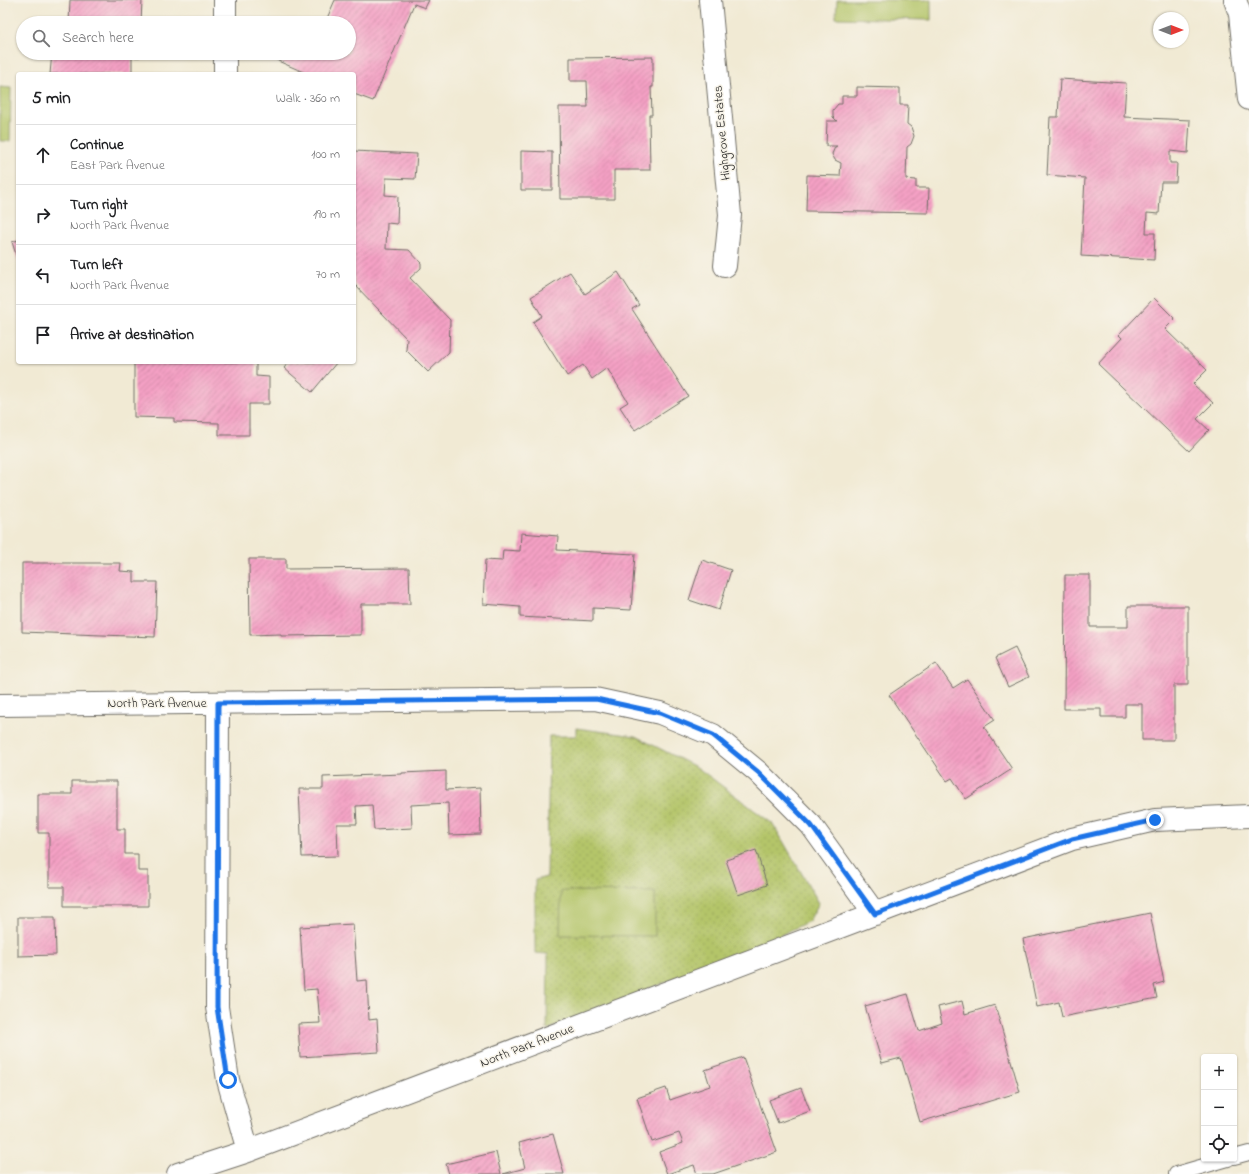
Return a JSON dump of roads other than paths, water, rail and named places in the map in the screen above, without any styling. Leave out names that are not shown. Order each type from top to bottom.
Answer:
[{"type":"street","points":[[225,0],[225,16]]},
{"type":"street","name":"Highgrove Estates","points":[[710,0],[730,215],[725,266]]},
{"type":"street","points":[[1235,0],[1240,14],[1249,99]]},
{"type":"street","points":[[225,60],[225,72]]},
{"type":"street","name":"North Park Avenue","points":[[0,705],[596,699],[660,713],[713,735],[758,772],[811,825],[875,914]]},
{"type":"street","points":[[218,703],[217,1007],[228,1080],[248,1151]]},
{"type":"street","name":"North Park Avenue","points":[[178,1174],[248,1151],[1072,839],[1155,820],[1249,816]]},
{"type":"lane","points":[[1237,1156],[1249,1153]]},
{"type":"lane","points":[[1176,1174],[1218,1162]]}]
